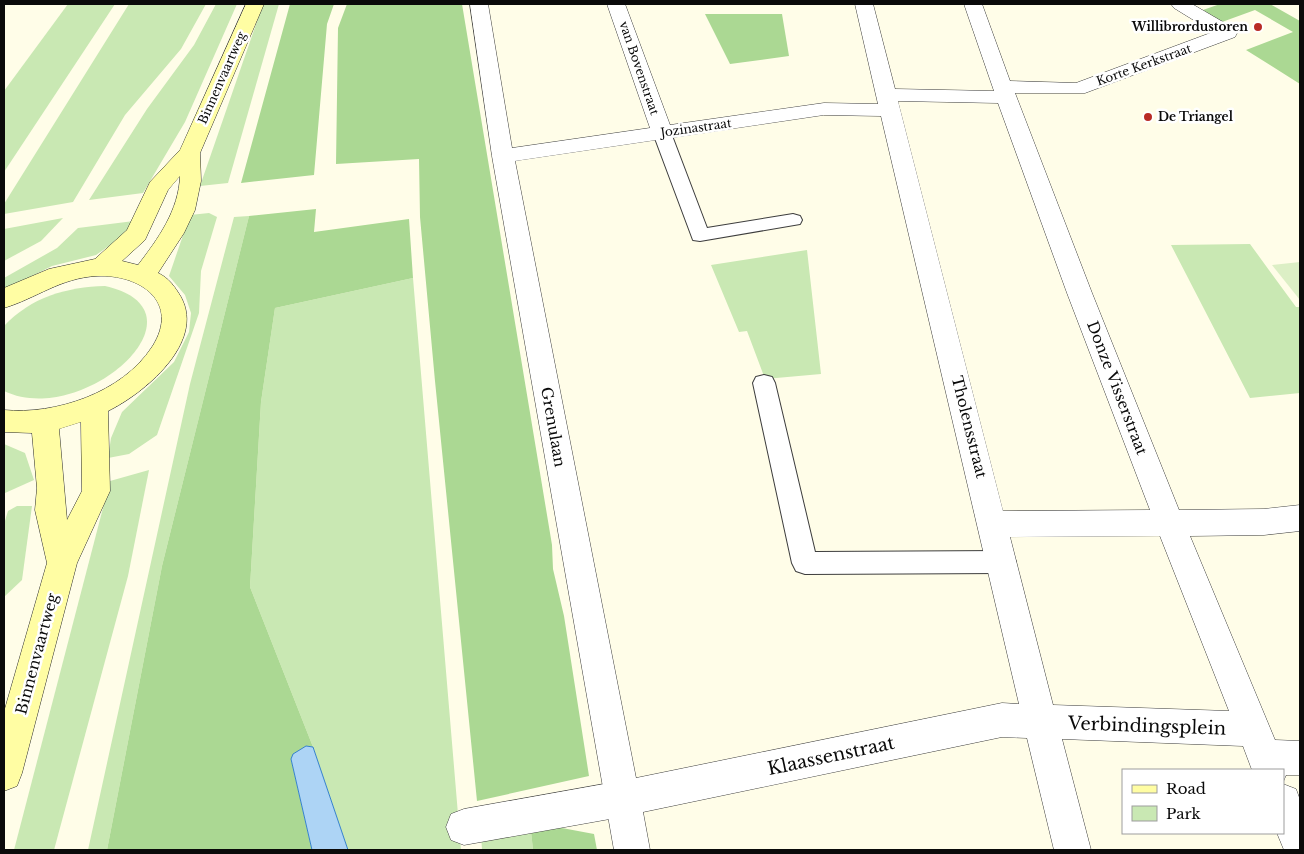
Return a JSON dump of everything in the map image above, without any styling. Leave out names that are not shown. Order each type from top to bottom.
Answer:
[{"type":"main road","name":"Binnenvaartweg","points":[[101,267],[137,234],[158,187],[189,153],[255,4]]},
{"type":"main road","name":"Binnenvaartweg","points":[[143,275],[176,228],[183,210],[190,183],[189,153]]},
{"type":"main road","points":[[4,299],[26,286],[51,276],[101,267],[124,269],[143,275],[159,285],[170,298],[174,315],[171,334],[161,354],[144,374],[122,392],[94,406],[45,421],[4,421]]},
{"type":"main road","name":"Binnenvaartweg","points":[[4,773],[62,564],[96,491],[94,406]]},
{"type":"main road","name":"Binnenvaartweg","points":[[45,421],[51,488],[50,510],[62,564]]},
{"type":"street","name":"Grenulaan","points":[[479,4],[503,156],[632,850]]},
{"type":"street","name":"van Bovenstraat","points":[[616,4],[662,132]]},
{"type":"street","name":"Tholensstraat","points":[[864,4],[994,524],[1072,850]]},
{"type":"street","name":"Donze Visserstraat","points":[[973,4],[1004,92],[1169,523],[1262,752]]},
{"type":"street","name":"Korte Kerkstraat","points":[[1004,92],[1078,89],[1228,33],[1180,4]]},
{"type":"street","name":"Jozinastraat","points":[[503,156],[824,109],[1004,92]]},
{"type":"street","points":[[994,524],[1264,522],[1300,518]]},
{"type":"street","name":"Klaassenstraat","points":[[464,826],[621,799],[1002,720],[1042,723]]},
{"type":"street","name":"Verbindingsplein","points":[[1042,723],[1300,758]]},
{"type":"street","points":[[1284,805],[1300,845]]},
{"type":"lane","points":[[662,132],[700,235],[793,220]]},
{"type":"lane","points":[[764,383],[805,563],[1003,562]]},
{"type":"green space","points":[[68,4],[115,4],[4,172],[4,91]]},
{"type":"green space","points":[[129,4],[206,4],[181,49],[125,115],[73,202],[4,214],[4,204]]},
{"type":"green space","points":[[216,4],[237,4],[185,122],[143,193],[89,200],[147,109],[194,45]]},
{"type":"green space","points":[[263,4],[279,4],[228,183],[200,186]]},
{"type":"green space","points":[[290,4],[334,4],[327,24],[314,175],[241,183]]},
{"type":"green space","points":[[347,4],[462,4],[552,545],[553,569],[564,616],[589,776],[477,801],[420,217],[419,159],[336,164],[338,28]]},
{"type":"green space","points":[[1220,4],[1270,4],[1300,21],[1300,84],[1246,50],[1293,32],[1255,10],[1222,22],[1203,10]]},
{"type":"green space","points":[[705,14],[782,14],[789,56],[730,64]]},
{"type":"green space","points":[[316,209],[314,232],[409,219],[413,278],[275,308],[261,402],[250,587],[313,747],[306,746],[291,759],[312,850],[107,850],[162,566],[249,216]]},
{"type":"green space","points":[[209,213],[217,217],[201,271],[199,313],[157,435],[129,454],[108,458],[111,438],[122,412],[174,362],[189,332],[191,313],[185,295],[169,276],[190,215]]},
{"type":"green space","points":[[249,216],[162,566],[107,850],[88,850],[190,384],[234,217]]},
{"type":"green space","points":[[63,218],[41,241],[4,261],[4,229]]},
{"type":"green space","points":[[134,221],[123,236],[96,255],[52,266],[4,290],[4,278],[57,248],[78,228]]},
{"type":"green space","points":[[1250,244],[1296,307],[1300,307],[1300,393],[1250,398],[1171,245]]},
{"type":"green space","points":[[807,250],[821,374],[765,379],[747,331],[739,332],[711,265]]},
{"type":"green space","points":[[1300,262],[1300,300],[1272,265]]},
{"type":"green space","points":[[413,278],[461,850],[348,850],[313,747],[250,587],[261,402],[275,308]]},
{"type":"green space","points":[[105,286],[135,299],[147,318],[142,340],[125,362],[100,381],[69,394],[36,398],[4,391],[4,326],[26,308],[50,296],[63,291]]},
{"type":"green space","points":[[4,444],[25,453],[34,480],[5,493]]},
{"type":"green space","points":[[149,470],[128,576],[54,850],[14,850],[110,481]]},
{"type":"green space","points":[[17,506],[32,506],[22,580],[4,597],[4,524],[8,511]]},
{"type":"green space","points":[[530,822],[533,850],[482,850],[481,833]]},
{"type":"green space","points":[[530,822],[594,834],[597,850],[533,850]]},
{"type":"water","points":[[306,746],[313,747],[348,850],[312,850],[291,759],[293,754]]},
{"type":"place","name":"Willibrordustoren","points":[[1258,27]]},
{"type":"place","name":"De Triangel","points":[[1148,117]]}]
